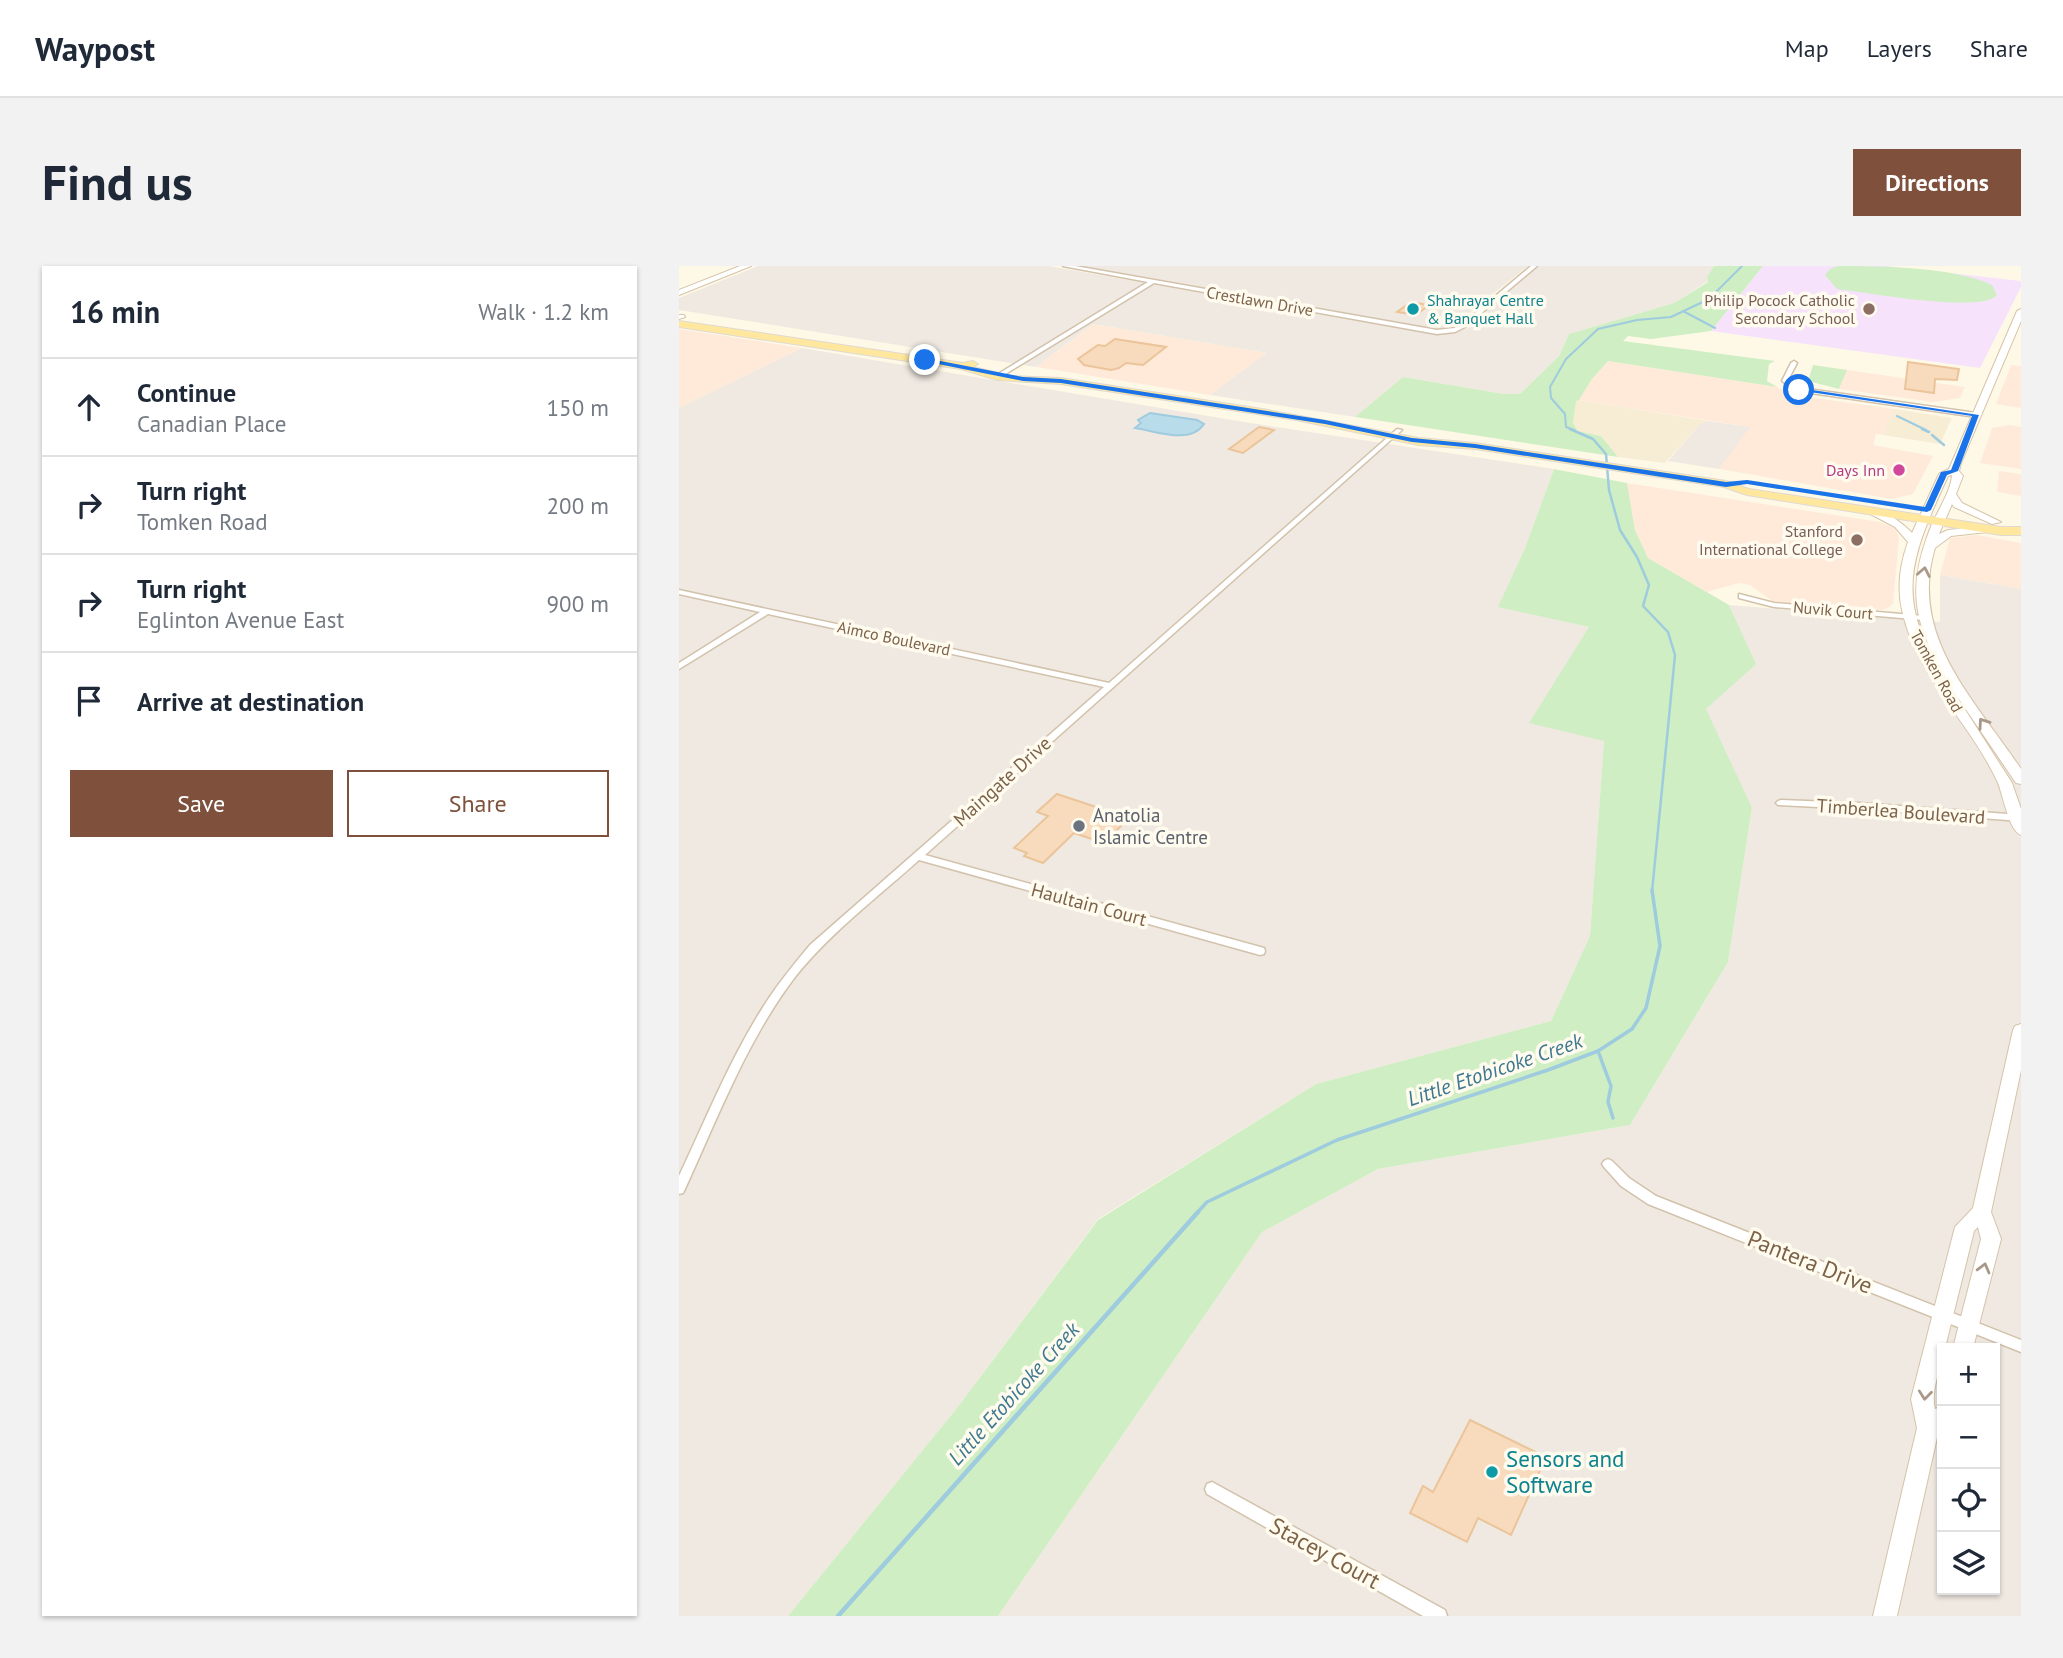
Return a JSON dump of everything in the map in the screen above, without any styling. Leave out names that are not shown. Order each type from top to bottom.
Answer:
[{"type":"main road","points":[[679,286],[729,266]]},
{"type":"main road","points":[[679,293],[747,266]]},
{"type":"main road","name":"Tomken Road","points":[[1954,471],[2021,311]]},
{"type":"main road","points":[[679,319],[963,366],[972,371],[1011,372],[1042,382],[1061,381],[1355,428],[1367,433],[1396,433],[1455,446],[1475,446],[1726,484],[1747,492],[1868,510],[1925,514]]},
{"type":"main road","name":"Tomken Road","points":[[1954,471],[1958,476],[1940,517],[1922,580],[1924,618],[1941,659],[2021,780]]},
{"type":"main road","name":"Tomken Road","points":[[1954,471],[1944,474],[1913,541],[1904,571],[1908,617],[1931,666],[2005,783],[2020,822]]},
{"type":"main road","points":[[1726,484],[1747,482],[2018,530]]},
{"type":"main road","points":[[1951,495],[1958,505],[1991,526]]},
{"type":"main road","points":[[1868,510],[1899,525],[1913,541]]},
{"type":"main road","points":[[1930,546],[1948,533],[1991,526]]},
{"type":"main road","points":[[1964,1343],[1991,1239],[1982,1212],[2021,1030]]},
{"type":"main road","points":[[1885,1616],[1935,1422],[1922,1399],[1965,1227],[1982,1212]]},
{"type":"street","name":"Crestlawn Drive","points":[[1066,266],[1431,332],[1455,330],[1534,266]]},
{"type":"street","points":[[1011,372],[1049,351],[1050,346],[1152,282]]},
{"type":"street","points":[[1794,363],[1785,381],[1799,390],[1976,415]]},
{"type":"street","name":"Maingate Drive","points":[[679,1189],[754,1028],[795,968],[1108,685],[1396,433]]},
{"type":"street","name":"Aimco Boulevard","points":[[679,592],[1108,685]]},
{"type":"street","name":"Nuvik Court","points":[[1742,596],[1774,605],[1924,618]]},
{"type":"street","points":[[679,667],[765,612]]},
{"type":"street","name":"Timberlea Boulevard","points":[[1781,803],[1868,807],[2020,822]]},
{"type":"street","name":"Haultain Court","points":[[919,858],[1260,951]]},
{"type":"street","name":"Pantera Drive","points":[[1608,1164],[1625,1182],[1652,1200],[2021,1346]]},
{"type":"street","name":"Stacey Court","points":[[1212,1489],[1439,1616]]},
{"type":"shaded area","points":[[758,266],[1049,266],[1427,333],[1453,334],[1467,328],[1539,266],[1714,266],[1707,277],[1708,281],[1674,303],[1569,334],[1559,356],[1520,394],[1504,394],[1403,377],[1355,417],[1210,395],[1267,353],[1093,324],[1036,367],[679,310],[679,298]]},
{"type":"shaded area","points":[[1079,266],[1528,266],[1452,327],[1442,330]]},
{"type":"shaded area","name":"Philip Pocock Catholic Secondary School","points":[[1763,266],[1887,266],[2021,281],[2021,287],[1980,368],[1711,331]]},
{"type":"shaded area","points":[[1093,324],[1268,353],[1210,395],[1036,367]]},
{"type":"shaded area","points":[[679,329],[693,331],[802,348],[679,408]]},
{"type":"shaded area","points":[[802,348],[1244,422],[1554,469],[1525,548],[1499,607],[1589,627],[1604,741],[1590,936],[1551,1021],[1316,1084],[1098,1219],[957,1408],[788,1616],[679,1616],[679,408]]},
{"type":"shaded area","points":[[1608,361],[1777,387],[1788,393],[1807,397],[1895,409],[1883,435],[1876,434],[1873,445],[1933,456],[1913,494],[1892,499],[1719,469],[1749,427],[1579,400]]},
{"type":"shaded area","points":[[2011,365],[2021,366],[2021,408],[1996,404]]},
{"type":"shaded area","points":[[1847,370],[1965,387],[1960,398],[1933,402],[1839,389]]},
{"type":"shaded area","points":[[1576,400],[1708,421],[1700,424],[1665,463],[1618,457],[1601,436],[1578,431],[1573,423]]},
{"type":"shaded area","points":[[1895,409],[1952,418],[1940,444],[1883,435]]},
{"type":"shaded area","points":[[1708,421],[1750,427],[1719,469],[1668,461],[1700,424]]},
{"type":"shaded area","points":[[2010,425],[2021,427],[2021,469],[1980,463],[1992,428]]},
{"type":"shaded area","points":[[1999,471],[2021,474],[2021,496],[1997,492]]},
{"type":"shaded area","points":[[1627,483],[1880,522],[1896,529],[1899,538],[1893,604],[1886,609],[1869,611],[1772,601],[1750,585],[1739,583],[1707,592],[1648,558],[1635,530]]},
{"type":"shaded area","points":[[1977,535],[2021,543],[2021,589],[1940,575],[1950,538]]},
{"type":"shaded area","points":[[1940,575],[2021,589],[2021,1616],[998,1616],[1262,1232],[1378,1169],[1630,1125],[1728,962],[1752,809],[1705,709],[1755,664],[1729,605],[1940,622]]},
{"type":"green space","points":[[1714,266],[1763,266],[1711,331],[1651,339],[1628,336],[1623,341],[1775,361],[1769,364],[1767,381],[1777,387],[1608,361],[1576,401],[1573,423],[1578,431],[1601,436],[1618,457],[1355,417],[1403,377],[1504,394],[1520,394],[1559,356],[1569,334],[1674,303],[1708,282],[1707,277]]},
{"type":"green space","points":[[1838,266],[1875,266],[1958,274],[1992,285],[1997,295],[1987,300],[1947,302],[1837,289],[1825,275]]},
{"type":"green space","points":[[1813,365],[1847,370],[1839,389],[1808,381]]},
{"type":"green space","points":[[1554,469],[1627,483],[1635,530],[1648,558],[1729,605],[1756,664],[1706,709],[1752,808],[1728,962],[1630,1125],[1378,1169],[1262,1232],[998,1616],[788,1616],[957,1408],[1098,1220],[1316,1084],[1551,1021],[1590,936],[1604,741],[1529,723],[1589,627],[1498,607],[1525,548]]},
{"type":"water","points":[[1150,413],[1197,420],[1204,424],[1190,434],[1182,435],[1135,428],[1141,423],[1138,420]]},
{"type":"building","name":"Shahrayar Centre & Banquet Hall","points":[[1411,302],[1429,305],[1416,315],[1397,312]]},
{"type":"building","points":[[1115,339],[1166,347],[1143,365],[1126,363],[1111,370],[1084,365],[1078,359],[1098,345],[1105,346]]},
{"type":"building","points":[[1908,362],[1959,369],[1957,380],[1935,379],[1934,393],[1905,389]]},
{"type":"building","points":[[1259,427],[1274,430],[1243,453],[1229,449]]},
{"type":"building","name":"Anatolia Islamic Centre","points":[[1057,794],[1128,819],[1104,843],[1074,833],[1043,863],[1024,856],[1027,853],[1014,848],[1048,816],[1037,812]]},
{"type":"building","name":"Sensors and Software","points":[[1470,1420],[1546,1457],[1511,1535],[1478,1518],[1467,1542],[1410,1513],[1423,1486],[1433,1492]]},
{"type":"waterway","name":"Little Etobicoke Creek","points":[[1683,311],[1709,299],[1742,266]]},
{"type":"waterway","name":"Little Etobicoke Creek","points":[[1574,430],[1566,427],[1565,414],[1551,398],[1550,387],[1566,359],[1598,329],[1637,320],[1671,317],[1683,311]]},
{"type":"waterway","points":[[1683,311],[1715,328]]},
{"type":"waterway","points":[[1897,416],[1926,430]]},
{"type":"waterway","name":"Little Etobicoke Creek","points":[[1570,429],[1593,439],[1606,454],[1609,490],[1620,530],[1637,557],[1649,585],[1643,606],[1668,632],[1675,655],[1652,891]]},
{"type":"waterway","points":[[1922,429],[1929,432]]},
{"type":"waterway","points":[[1932,435],[1944,445]]},
{"type":"waterway","name":"Little Etobicoke Creek","points":[[1598,1051],[1632,1029],[1646,1008],[1660,946],[1652,891]]},
{"type":"waterway","name":"Little Etobicoke Creek","points":[[1196,1214],[1207,1202],[1337,1140],[1598,1051]]},
{"type":"waterway","points":[[1598,1051],[1611,1086],[1608,1102],[1613,1118]]},
{"type":"waterway","name":"Little Etobicoke Creek","points":[[838,1616],[1198,1212]]},
{"type":"place","name":"Shahrayar Centre & Banquet Hall","points":[[1413,309]]},
{"type":"place","name":"Philip Pocock Catholic Secondary School","points":[[1869,309]]},
{"type":"place","name":"Days Inn","points":[[1899,470]]},
{"type":"place","name":"Stanford International College","points":[[1857,540]]},
{"type":"place","name":"Anatolia Islamic Centre","points":[[1079,826]]},
{"type":"place","name":"Sensors and Software","points":[[1492,1472]]},
{"type":"route","points":[[925,360],[963,366],[972,371],[1042,382],[1061,381],[1325,422],[1367,433],[1412,440],[1475,446],[1726,484],[1747,482],[1927,510],[1944,474],[1954,471],[1976,415],[1799,390]]}]
